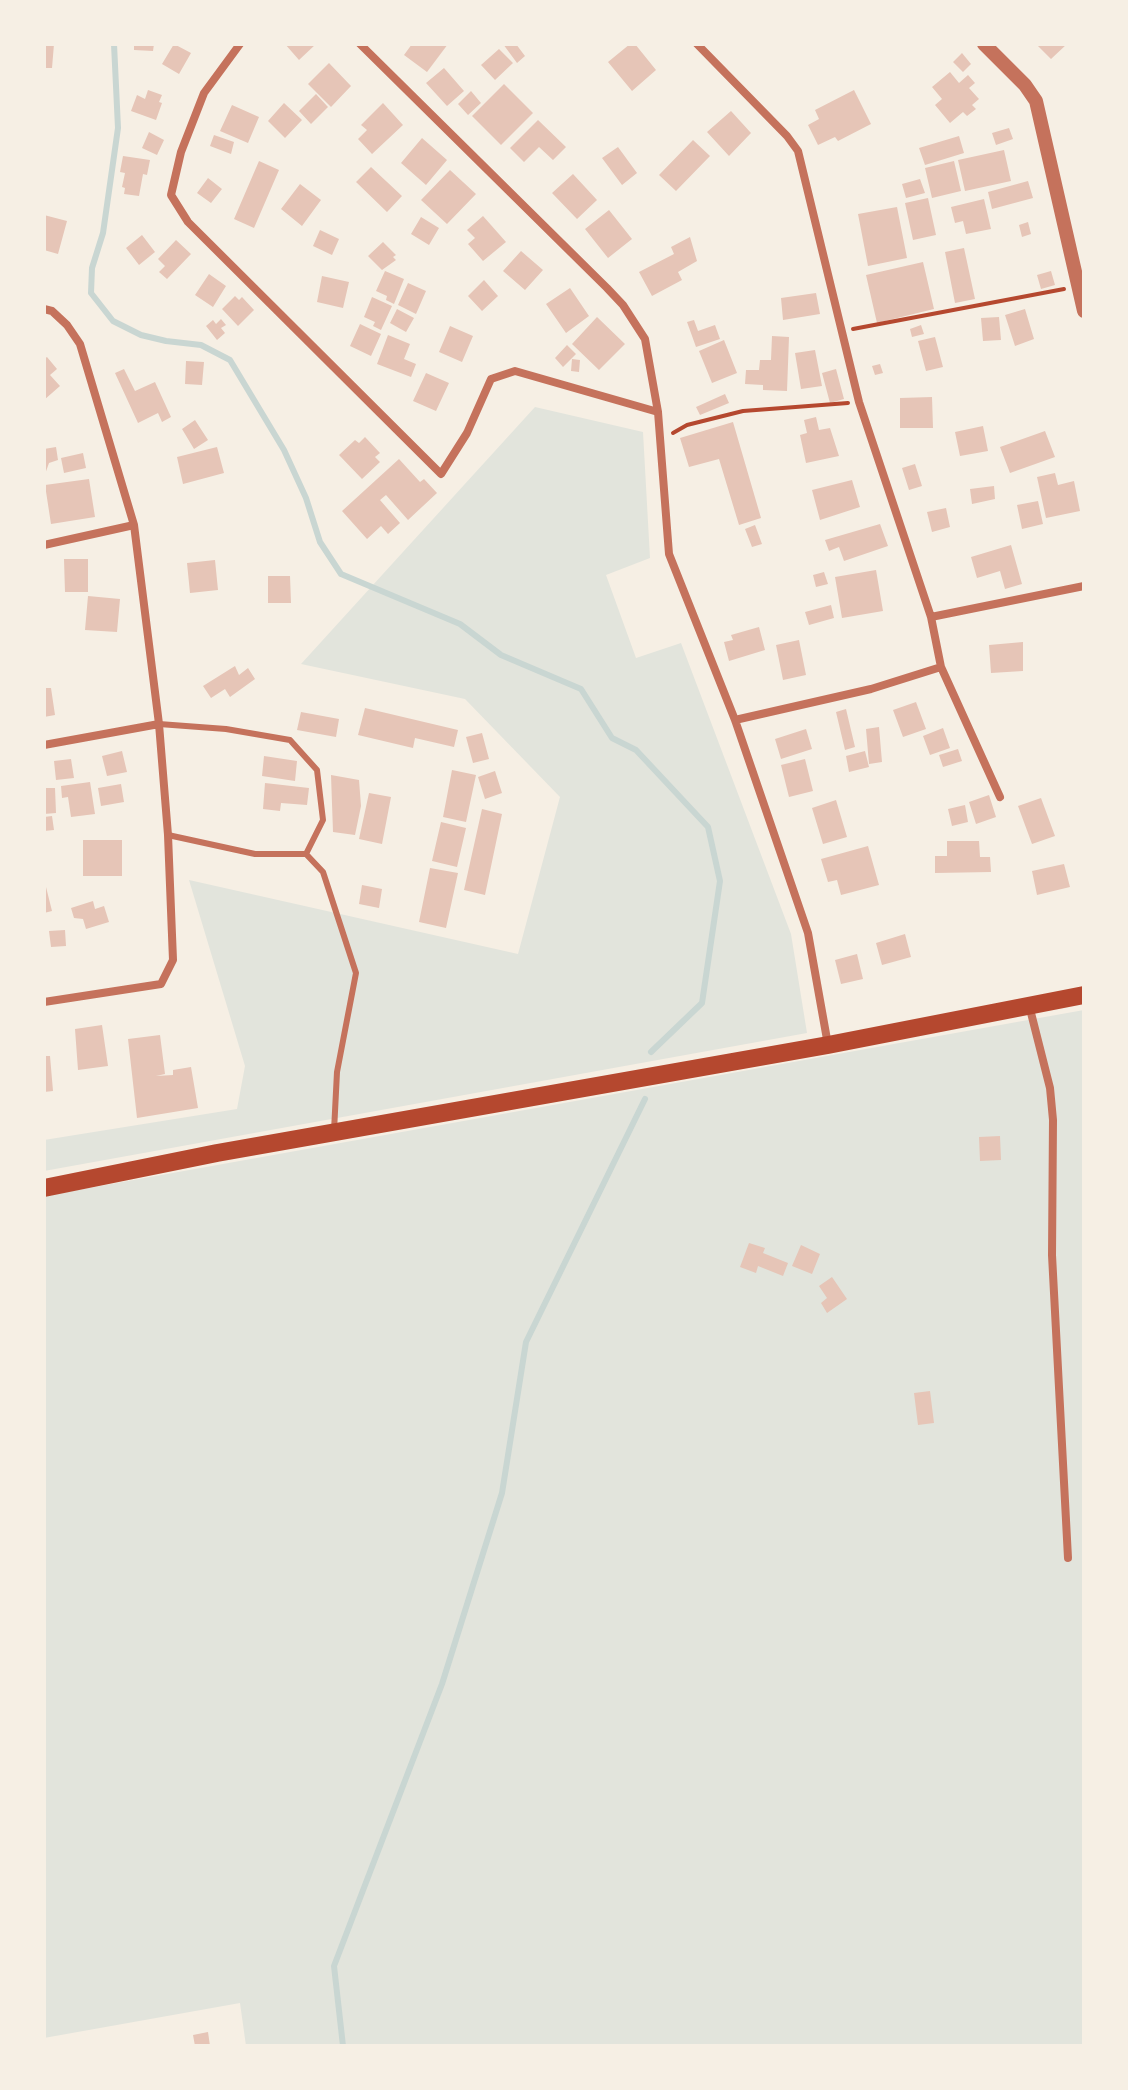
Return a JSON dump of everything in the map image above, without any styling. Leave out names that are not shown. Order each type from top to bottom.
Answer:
[{"type":"main road","points":[[44,1188],[217,1153],[828,1045],[1084,995]]},
{"type":"street","points":[[240,44],[204,93],[181,152],[171,195],[188,222],[441,474],[467,433],[491,379],[515,371],[658,412]]},
{"type":"street","points":[[360,44],[623,305],[645,339],[658,412],[669,554],[735,720],[808,933],[828,1045]]},
{"type":"street","points":[[697,44],[798,151],[859,402],[931,617],[941,667],[1000,797]]},
{"type":"street","points":[[984,44],[1025,85],[1036,101],[1078,264],[1076,286],[1084,311]]},
{"type":"street","points":[[44,1002],[161,984],[173,960],[168,835],[159,724],[134,525],[80,344],[67,325],[48,310]]},
{"type":"street","points":[[44,545],[134,525]]},
{"type":"street","points":[[931,617],[1084,586]]},
{"type":"street","points":[[735,720],[871,689],[941,667]]},
{"type":"street","points":[[44,745],[159,724]]},
{"type":"street","points":[[1029,1004],[1050,1088],[1053,1120],[1052,1255],[1068,1558]]},
{"type":"lane","points":[[159,724],[226,729],[290,740],[317,770],[323,820],[306,854]]},
{"type":"lane","points":[[168,835],[255,854],[306,854],[323,872],[356,973],[337,1072],[334,1134]]},
{"type":"path","points":[[842,331],[1076,286]]},
{"type":"path","points":[[660,441],[687,425],[743,411],[859,402]]},
{"type":"shaded area","points":[[535,407],[643,432],[650,558],[606,575],[636,658],[681,643],[791,934],[807,1033],[44,1171],[44,1140],[237,1109],[245,1066],[189,880],[518,954],[560,797],[465,699],[301,664]]},
{"type":"shaded area","points":[[1084,1010],[1084,2046],[246,2046],[240,2003],[44,2038],[44,1196]]},
{"type":"building","points":[[44,44],[54,44],[52,68],[44,68]]},
{"type":"building","points":[[134,44],[154,44],[153,51],[134,50]]},
{"type":"building","points":[[174,44],[191,53],[179,74],[162,64]]},
{"type":"building","points":[[285,44],[316,44],[299,60]]},
{"type":"building","points":[[412,44],[448,44],[427,72],[404,55]]},
{"type":"building","points":[[503,44],[516,44],[525,56],[517,63]]},
{"type":"building","points":[[630,44],[635,44],[656,70],[632,91],[608,62]]},
{"type":"building","points":[[1036,44],[1067,44],[1051,59]]},
{"type":"building","points":[[499,49],[513,63],[495,80],[481,65]]},
{"type":"building","points":[[962,53],[971,64],[963,72],[953,62]]},
{"type":"building","points":[[329,63],[351,86],[331,107],[308,84]]},
{"type":"building","points":[[444,68],[464,91],[447,106],[426,83]]},
{"type":"building","points":[[950,72],[959,83],[968,75],[975,83],[969,88],[979,99],[972,105],[976,109],[967,116],[963,112],[950,123],[935,105],[942,99],[932,87]]},
{"type":"building","points":[[504,84],[533,113],[501,145],[472,116]]},
{"type":"building","points":[[148,90],[162,95],[156,120],[131,111],[137,95],[145,99]]},
{"type":"building","points":[[854,90],[871,124],[838,141],[835,137],[818,145],[808,125],[819,119],[815,110]]},
{"type":"building","points":[[471,91],[481,103],[468,115],[458,104]]},
{"type":"building","points":[[316,94],[328,107],[311,124],[299,111]]},
{"type":"building","points":[[284,103],[302,120],[285,138],[268,121]]},
{"type":"building","points":[[383,103],[403,125],[372,154],[358,139],[367,130],[361,125]]},
{"type":"building","points":[[232,105],[259,117],[248,143],[220,131]]},
{"type":"building","points":[[731,111],[751,133],[729,156],[707,132]]},
{"type":"building","points":[[538,120],[566,147],[553,160],[539,147],[524,162],[510,148]]},
{"type":"building","points":[[1009,128],[1013,139],[996,145],[992,133]]},
{"type":"building","points":[[149,132],[164,140],[157,155],[142,148]]},
{"type":"building","points":[[214,135],[234,142],[231,154],[210,146]]},
{"type":"building","points":[[959,136],[964,153],[925,165],[919,148]]},
{"type":"building","points":[[422,138],[447,160],[426,185],[401,163]]},
{"type":"building","points":[[693,140],[710,156],[676,191],[659,175]]},
{"type":"building","points":[[618,147],[637,173],[622,185],[602,158]]},
{"type":"building","points":[[1004,150],[1011,181],[965,191],[958,160]]},
{"type":"building","points":[[123,156],[150,160],[147,175],[143,174],[139,196],[124,194],[125,173],[120,172]]},
{"type":"building","points":[[259,161],[279,170],[254,228],[234,219]]},
{"type":"building","points":[[954,161],[961,191],[932,198],[925,168]]},
{"type":"building","points":[[371,167],[402,196],[387,212],[356,182]]},
{"type":"building","points":[[450,170],[476,194],[447,224],[421,200]]},
{"type":"building","points":[[573,174],[597,200],[577,219],[552,193]]},
{"type":"building","points":[[208,178],[222,189],[211,203],[197,193]]},
{"type":"building","points":[[920,179],[925,193],[906,198],[902,184]]},
{"type":"building","points":[[1028,181],[1033,198],[992,209],[988,192]]},
{"type":"building","points":[[300,184],[321,200],[302,226],[281,209]]},
{"type":"building","points":[[928,198],[936,235],[913,240],[905,203]]},
{"type":"building","points":[[984,199],[991,229],[966,234],[963,221],[955,223],[951,207]]},
{"type":"building","points":[[897,207],[907,258],[868,266],[858,214]]},
{"type":"building","points":[[609,210],[632,239],[608,258],[585,229]]},
{"type":"building","points":[[44,215],[67,221],[58,254],[44,250]]},
{"type":"building","points":[[483,216],[506,242],[483,261],[468,244],[475,238],[467,230]]},
{"type":"building","points":[[421,217],[439,228],[429,245],[411,234]]},
{"type":"building","points":[[1028,222],[1031,234],[1022,237],[1019,225]]},
{"type":"building","points":[[320,230],[339,239],[332,255],[313,246]]},
{"type":"building","points":[[142,235],[155,252],[139,265],[126,248]]},
{"type":"building","points":[[690,237],[697,261],[678,272],[682,280],[652,296],[639,272],[674,254],[671,247]]},
{"type":"building","points":[[176,240],[191,254],[167,279],[159,272],[165,266],[158,259]]},
{"type":"building","points":[[383,242],[396,255],[393,257],[396,260],[382,270],[368,256]]},
{"type":"building","points":[[964,248],[975,299],[955,303],[945,252]]},
{"type":"building","points":[[521,251],[543,270],[525,290],[503,271]]},
{"type":"building","points":[[923,262],[934,309],[877,323],[866,275]]},
{"type":"building","points":[[385,271],[404,279],[394,304],[376,291]]},
{"type":"building","points":[[1051,271],[1055,285],[1041,289],[1037,275]]},
{"type":"building","points":[[209,274],[226,286],[213,307],[195,295]]},
{"type":"building","points":[[322,276],[349,282],[343,308],[317,302]]},
{"type":"building","points":[[484,280],[498,296],[482,311],[468,296]]},
{"type":"building","points":[[408,283],[426,291],[416,314],[398,305]]},
{"type":"building","points":[[570,288],[589,316],[566,333],[546,304]]},
{"type":"building","points":[[816,293],[820,314],[783,320],[781,298]]},
{"type":"building","points":[[235,296],[239,300],[242,297],[254,310],[238,326],[222,309]]},
{"type":"building","points":[[372,297],[392,306],[381,330],[373,326],[375,322],[364,317]]},
{"type":"building","points":[[397,309],[414,318],[406,332],[390,323]]},
{"type":"building","points":[[1025,309],[1034,339],[1015,346],[1005,315]]},
{"type":"building","points":[[597,317],[625,344],[599,370],[572,344]]},
{"type":"building","points":[[999,317],[1001,340],[983,341],[981,318]]},
{"type":"building","points":[[221,319],[226,325],[221,328],[225,333],[217,340],[206,326],[213,320],[216,324]]},
{"type":"building","points":[[694,320],[698,331],[715,325],[720,339],[696,347],[687,322]]},
{"type":"building","points":[[360,324],[381,334],[371,356],[350,346]]},
{"type":"building","points":[[921,325],[924,334],[912,337],[910,329]]},
{"type":"building","points":[[450,326],[473,336],[462,362],[439,352]]},
{"type":"building","points":[[388,335],[410,344],[404,359],[416,364],[411,377],[377,364]]},
{"type":"building","points":[[772,336],[789,337],[787,391],[763,390],[763,385],[745,384],[746,370],[759,370],[760,360],[771,360]]},
{"type":"building","points":[[935,337],[943,367],[926,371],[918,341]]},
{"type":"building","points":[[724,340],[737,373],[712,383],[699,351]]},
{"type":"building","points":[[567,345],[576,354],[563,367],[555,358]]},
{"type":"building","points":[[815,350],[822,386],[801,389],[795,353]]},
{"type":"building","points":[[47,357],[57,369],[50,375],[60,386],[44,400],[44,359]]},
{"type":"building","points":[[572,359],[580,360],[579,372],[571,371]]},
{"type":"building","points":[[186,361],[204,362],[202,385],[185,384]]},
{"type":"building","points":[[880,364],[883,373],[875,375],[872,366]]},
{"type":"building","points":[[124,369],[135,391],[155,382],[171,417],[162,422],[158,413],[138,423],[115,373]]},
{"type":"building","points":[[836,369],[844,399],[830,403],[822,373]]},
{"type":"building","points":[[426,373],[449,383],[436,411],[413,401]]},
{"type":"building","points":[[725,394],[729,403],[700,415],[696,407]]},
{"type":"building","points":[[932,397],[933,428],[900,428],[900,398]]},
{"type":"building","points":[[816,417],[819,430],[830,428],[839,456],[806,463],[800,435],[807,433],[804,420]]},
{"type":"building","points":[[195,420],[208,440],[194,449],[182,429]]},
{"type":"building","points":[[733,422],[761,518],[739,525],[719,459],[689,467],[680,438]]},
{"type":"building","points":[[983,426],[988,451],[960,456],[955,432]]},
{"type":"building","points":[[1045,431],[1055,457],[1010,473],[1000,447]]},
{"type":"building","points":[[365,437],[380,453],[375,457],[380,462],[362,479],[339,455],[355,440],[359,443]]},
{"type":"building","points":[[56,447],[58,460],[49,463],[44,477],[44,449]]},
{"type":"building","points":[[217,447],[224,473],[183,484],[177,457]]},
{"type":"building","points":[[83,453],[86,468],[64,473],[61,458]]},
{"type":"building","points":[[399,459],[420,482],[424,479],[437,493],[408,520],[386,495],[380,500],[400,523],[388,534],[381,526],[367,539],[342,511]]},
{"type":"building","points":[[915,464],[922,486],[909,490],[902,468]]},
{"type":"building","points":[[1055,473],[1058,485],[1074,481],[1080,511],[1046,518],[1037,477]]},
{"type":"building","points":[[89,479],[95,517],[51,524],[45,485]]},
{"type":"building","points":[[852,480],[860,507],[820,520],[812,490]]},
{"type":"building","points":[[994,486],[995,499],[972,504],[970,489]]},
{"type":"building","points":[[1038,501],[1043,524],[1022,529],[1017,505]]},
{"type":"building","points":[[946,508],[950,527],[932,532],[927,512]]},
{"type":"building","points":[[880,524],[888,546],[844,561],[839,547],[829,551],[825,540]]},
{"type":"building","points":[[755,525],[762,544],[752,547],[745,529]]},
{"type":"building","points":[[1011,545],[1022,584],[1005,589],[1000,571],[977,578],[971,557]]},
{"type":"building","points":[[64,559],[88,559],[88,592],[65,592]]},
{"type":"building","points":[[215,560],[218,590],[190,593],[187,563]]},
{"type":"building","points":[[876,570],[883,611],[842,618],[835,577]]},
{"type":"building","points":[[824,572],[828,584],[816,587],[813,575]]},
{"type":"building","points":[[268,576],[290,576],[291,603],[268,603]]},
{"type":"building","points":[[88,596],[120,599],[117,632],[85,630]]},
{"type":"building","points":[[831,605],[834,618],[809,625],[805,612]]},
{"type":"building","points":[[759,627],[765,650],[729,661],[724,642],[733,640],[731,635]]},
{"type":"building","points":[[799,640],[806,675],[783,680],[776,645]]},
{"type":"building","points":[[1023,642],[1023,671],[991,673],[989,645]]},
{"type":"building","points":[[235,666],[239,675],[248,668],[255,679],[230,697],[225,689],[211,698],[203,686]]},
{"type":"building","points":[[44,688],[51,688],[55,715],[44,717]]},
{"type":"building","points":[[916,702],[926,729],[903,737],[893,710]]},
{"type":"building","points":[[365,708],[458,730],[454,747],[415,738],[413,748],[358,735]]},
{"type":"building","points":[[846,709],[855,747],[845,750],[836,712]]},
{"type":"building","points":[[301,712],[339,719],[336,737],[297,730]]},
{"type":"building","points":[[879,727],[882,762],[869,764],[866,729]]},
{"type":"building","points":[[943,728],[950,748],[930,755],[923,736]]},
{"type":"building","points":[[806,729],[812,749],[781,759],[775,739]]},
{"type":"building","points":[[482,733],[489,759],[473,763],[466,737]]},
{"type":"building","points":[[958,749],[962,761],[943,767],[939,755]]},
{"type":"building","points":[[122,751],[127,772],[107,776],[102,756]]},
{"type":"building","points":[[865,751],[869,767],[849,772],[846,756]]},
{"type":"building","points":[[264,756],[297,761],[295,781],[262,776]]},
{"type":"building","points":[[71,759],[74,778],[56,780],[54,761]]},
{"type":"building","points":[[805,759],[813,791],[789,797],[781,765]]},
{"type":"building","points":[[452,770],[476,775],[466,822],[443,817]]},
{"type":"building","points":[[495,771],[502,793],[485,799],[478,777]]},
{"type":"building","points":[[331,775],[359,780],[361,806],[355,835],[333,832]]},
{"type":"building","points":[[90,782],[95,814],[71,817],[68,797],[62,798],[61,786]]},
{"type":"building","points":[[265,783],[309,788],[307,805],[281,803],[280,811],[263,809]]},
{"type":"building","points":[[121,784],[124,802],[101,806],[98,788]]},
{"type":"building","points":[[44,788],[55,788],[56,813],[44,814]]},
{"type":"building","points":[[369,793],[391,797],[382,844],[359,839]]},
{"type":"building","points":[[989,795],[996,817],[976,824],[969,802]]},
{"type":"building","points":[[1041,798],[1055,836],[1032,844],[1018,806]]},
{"type":"building","points":[[836,800],[847,837],[823,844],[812,808]]},
{"type":"building","points":[[965,805],[968,822],[952,826],[948,809]]},
{"type":"building","points":[[482,809],[502,814],[485,895],[464,890]]},
{"type":"building","points":[[52,816],[54,830],[44,831],[44,817]]},
{"type":"building","points":[[441,822],[466,828],[457,867],[432,861]]},
{"type":"building","points":[[83,840],[122,840],[122,876],[83,876]]},
{"type":"building","points":[[947,841],[979,841],[980,857],[990,857],[991,872],[935,873],[935,856],[947,856]]},
{"type":"building","points":[[868,846],[879,885],[841,895],[837,880],[828,882],[821,859]]},
{"type":"building","points":[[1064,864],[1070,887],[1037,895],[1032,871]]},
{"type":"building","points":[[430,868],[458,873],[446,928],[419,922]]},
{"type":"building","points":[[362,885],[382,889],[379,908],[359,904]]},
{"type":"building","points":[[44,888],[52,911],[44,913]]},
{"type":"building","points":[[93,901],[95,909],[104,906],[109,922],[86,929],[83,919],[74,918],[71,908]]},
{"type":"building","points":[[65,930],[66,946],[51,947],[49,931]]},
{"type":"building","points":[[905,934],[911,957],[882,965],[876,943]]},
{"type":"building","points":[[857,954],[863,979],[841,984],[835,960]]},
{"type":"building","points":[[102,1025],[108,1066],[78,1070],[75,1029]]},
{"type":"building","points":[[160,1035],[165,1074],[156,1076],[173,1075],[173,1070],[191,1067],[198,1108],[137,1118],[128,1039]]},
{"type":"building","points":[[44,1056],[50,1056],[53,1091],[44,1092]]},
{"type":"building","points":[[1000,1136],[1001,1160],[980,1161],[979,1137]]},
{"type":"building","points":[[749,1243],[765,1248],[763,1253],[788,1263],[783,1276],[758,1266],[756,1273],[740,1267]]},
{"type":"building","points":[[801,1245],[820,1254],[812,1274],[792,1266]]},
{"type":"building","points":[[832,1277],[847,1299],[827,1313],[821,1303],[827,1298],[819,1286]]},
{"type":"building","points":[[930,1391],[934,1423],[918,1425],[914,1393]]},
{"type":"building","points":[[208,2032],[210,2046],[195,2046],[193,2035]]},
{"type":"waterway","points":[[114,44],[118,128],[103,233],[92,268],[91,293],[113,321],[141,335],[201,345],[230,360],[284,450],[306,498],[320,542],[341,574],[460,624],[501,655],[581,689],[612,738],[636,750],[708,827],[720,881],[702,1003],[651,1052]]},
{"type":"waterway","points":[[343,2046],[334,1966],[442,1684],[502,1493],[526,1342],[645,1099]]}]
